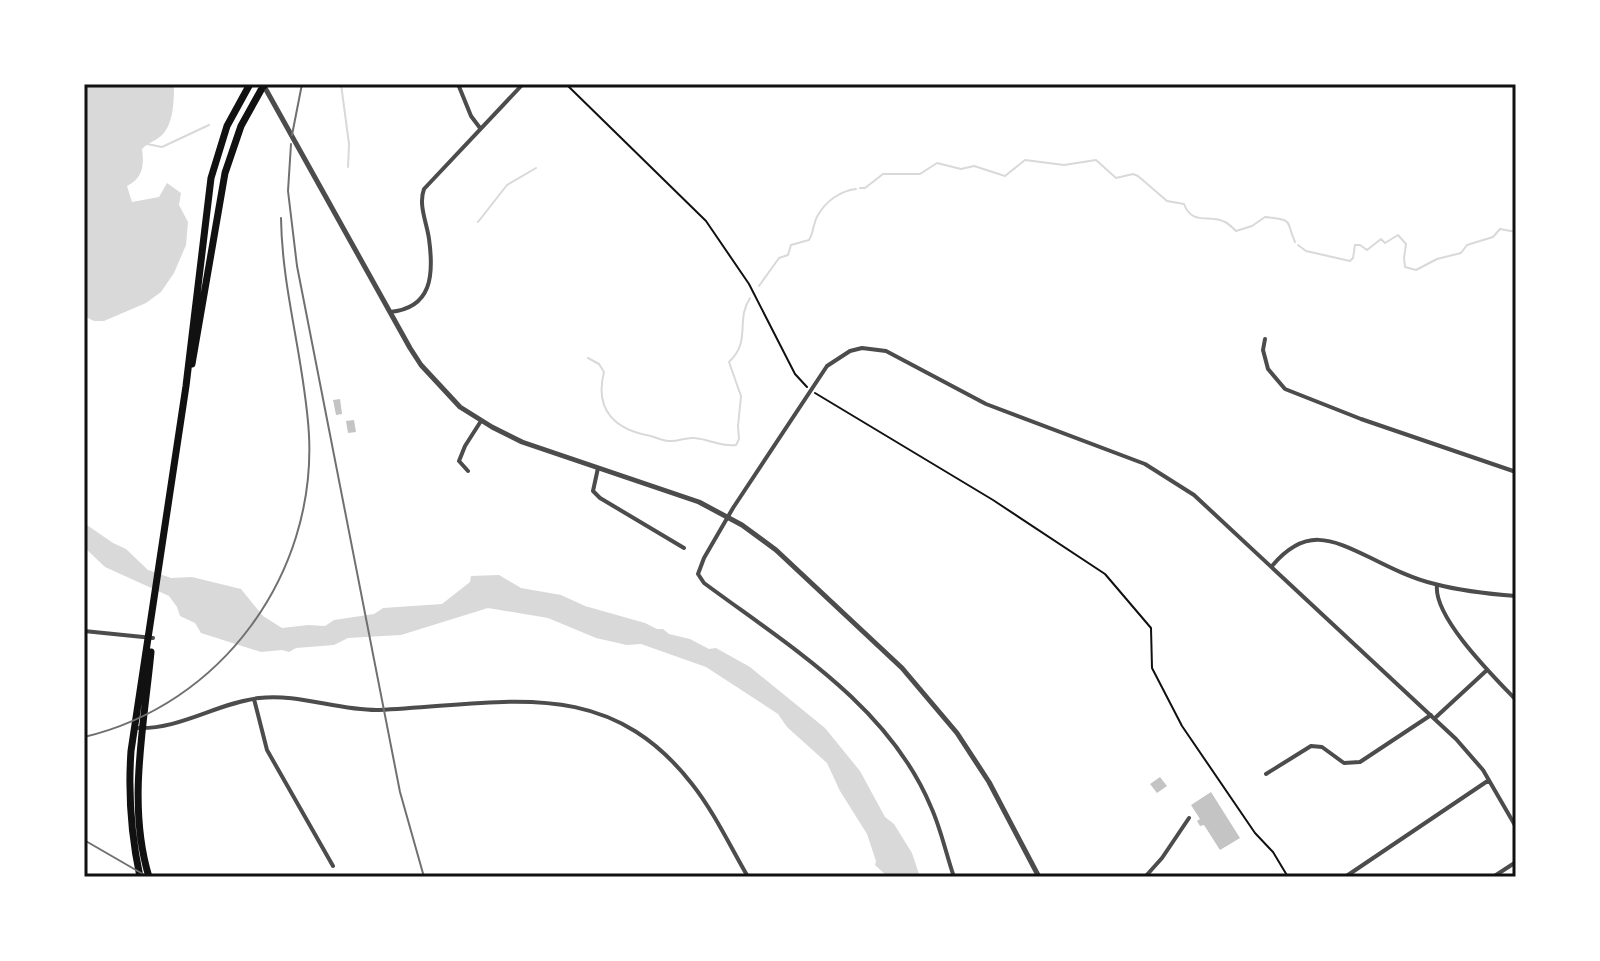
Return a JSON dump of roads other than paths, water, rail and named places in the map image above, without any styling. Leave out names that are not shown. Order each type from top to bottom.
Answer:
[{"type":"main road","points":[[149,877],[141,846],[138,784],[140,728],[156,598],[211,178],[227,126],[250,84]]},
{"type":"main road","points":[[186,386],[198,338],[225,173],[241,126],[263,86]]},
{"type":"main road","points":[[140,728],[131,751],[129,794],[132,836],[140,877]]},
{"type":"street","points":[[458,84],[471,116],[481,129]]},
{"type":"street","points":[[389,312],[407,310],[418,304],[428,288],[431,261],[421,204],[424,189],[523,84]]},
{"type":"street","points":[[263,86],[421,365],[460,407],[522,442],[699,502],[760,537],[902,668],[939,710],[989,782],[1039,877]]},
{"type":"street","points":[[1265,339],[1263,350],[1268,369],[1285,389],[1516,472]]},
{"type":"street","points":[[954,877],[931,807],[910,767],[876,720],[829,677],[699,578],[700,567],[728,517],[827,366],[838,357],[862,348],[886,351],[986,404],[1145,464],[1194,495],[1433,716],[1476,761],[1516,827]]},
{"type":"street","points":[[468,471],[459,461],[481,421]]},
{"type":"street","points":[[598,468],[593,491],[600,498],[684,548]]},
{"type":"street","points":[[1272,566],[1292,547],[1324,539],[1437,585],[1516,596]]},
{"type":"street","points":[[1437,585],[1439,604],[1464,642],[1516,700]]},
{"type":"street","points":[[84,631],[151,638]]},
{"type":"street","points":[[1266,774],[1311,746],[1322,747],[1344,763],[1360,762],[1433,716],[1487,670]]},
{"type":"street","points":[[140,728],[178,723],[254,699],[284,698],[361,710],[531,700],[568,705],[620,721],[653,743],[694,786],[748,877]]},
{"type":"street","points":[[254,699],[267,750],[333,866]]},
{"type":"street","points":[[1345,877],[1489,779]]},
{"type":"street","points":[[1145,877],[1164,856],[1189,818]]},
{"type":"street","points":[[1493,877],[1516,862]]},
{"type":"waterway","points":[[341,84],[349,144],[348,167]]},
{"type":"waterway","points":[[147,144],[162,147],[209,125]]},
{"type":"waterway","points":[[860,188],[865,188],[883,174],[920,174],[937,163],[961,169],[974,166],[1005,176],[1025,160],[1064,165],[1096,160],[1116,178],[1133,174],[1138,176],[1167,201],[1184,204],[1192,215],[1219,220],[1236,231],[1252,226],[1265,217],[1281,219],[1288,223],[1295,242]]},
{"type":"waterway","points":[[478,222],[507,185],[536,168]]},
{"type":"waterway","points":[[759,286],[779,258],[788,255],[791,245],[809,240],[816,218],[825,205],[839,194],[856,189]]},
{"type":"waterway","points":[[1298,245],[1306,251],[1350,261],[1355,245],[1367,250],[1381,239],[1385,243],[1398,235],[1406,244],[1405,267],[1416,270],[1437,259],[1461,253],[1467,245],[1493,237],[1500,229],[1516,232]]},
{"type":"waterway","points":[[588,358],[599,364],[604,372],[602,398],[605,408],[627,429],[667,441],[694,438],[736,445],[741,396],[729,362],[740,346],[744,315],[750,298]]},
{"type":"railway","points":[[292,135],[302,84]]},
{"type":"railway","points":[[291,144],[288,191],[297,266],[400,792],[424,877]]},
{"type":"railway","points":[[84,737],[133,721],[178,696],[217,664],[250,626],[277,584],[296,537],[307,487],[309,435],[285,273],[281,218]]},
{"type":"railway","points":[[84,840],[148,877]]}]
